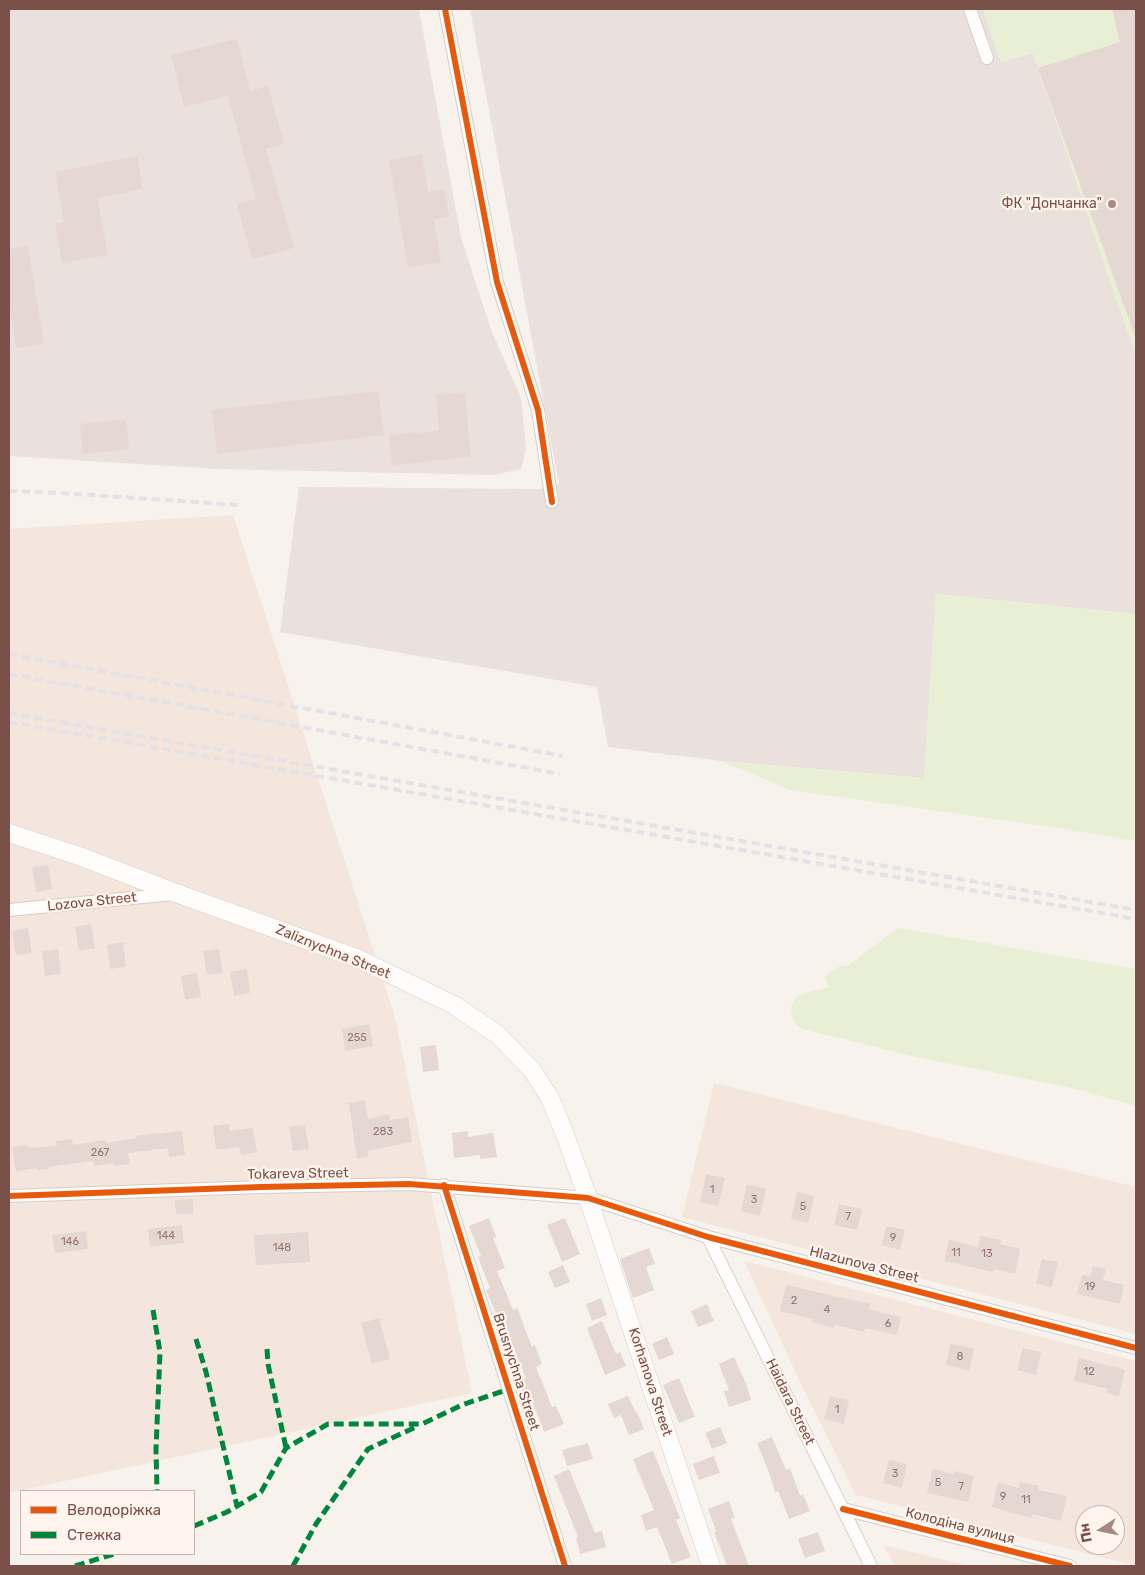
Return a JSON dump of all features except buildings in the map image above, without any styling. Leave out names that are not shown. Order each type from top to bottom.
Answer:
[{"type":"main road","name":"Zaliznychna Street","points":[[9,833],[80,856],[359,959],[454,1004],[498,1035],[532,1070],[550,1098],[588,1198]]},
{"type":"main road","name":"Korhanova Street","points":[[588,1198],[711,1566]]},
{"type":"street","points":[[445,9],[497,282],[538,410],[552,502]]},
{"type":"street","points":[[970,9],[987,58]]},
{"type":"street","name":"Lozova Street","points":[[9,910],[176,893]]},
{"type":"street","name":"Tokareva Street","points":[[9,1196],[409,1184],[444,1185],[588,1198]]},
{"type":"street","name":"Brusnychna Street","points":[[444,1185],[565,1566]]},
{"type":"street","name":"Hlazunova Street","points":[[588,1198],[708,1237],[1136,1348]]},
{"type":"street","name":"Haidara Street","points":[[708,1237],[871,1566]]},
{"type":"street","name":"Колодіна вулиця","points":[[843,1509],[1070,1566]]},
{"type":"shaded area","points":[[9,9],[419,9],[461,238],[492,332],[521,398],[526,448],[521,469],[494,475],[218,469],[9,456]]},
{"type":"shaded area","points":[[470,9],[983,9],[1001,62],[1033,53],[1136,352],[1136,614],[936,594],[924,778],[721,761],[608,747],[597,687],[280,632],[299,487],[538,489],[559,484]]},
{"type":"shaded area","points":[[233,515],[395,1017],[472,1393],[9,1493],[9,529]]},
{"type":"shaded area","points":[[714,1083],[1136,1187],[1136,1334],[682,1217]]},
{"type":"shaded area","points":[[744,1261],[1136,1361],[1136,1566],[1093,1555],[1125,1555],[1125,1505],[1075,1505],[1075,1551],[856,1495],[800,1382]]},
{"type":"shaded area","points":[[883,1545],[970,1566],[895,1566]]},
{"type":"green space","name":"ФК \"Дончанка\"","points":[[983,9],[1136,9],[1136,352],[1033,53],[1001,62]]},
{"type":"green space","points":[[936,594],[1136,614],[1136,841],[790,790],[721,761],[924,778]]},
{"type":"green space","points":[[898,928],[1136,969],[1136,1106],[1072,1088],[920,1058],[810,1031],[798,1026],[793,1018],[791,1009],[797,997],[807,992],[829,987],[825,977],[828,973],[838,967],[849,965]]},
{"type":"railway","points":[[9,491],[239,505]]},
{"type":"railway","points":[[9,654],[563,756]]},
{"type":"railway","points":[[9,674],[560,774]]},
{"type":"railway","points":[[9,713],[1136,910]]},
{"type":"railway","points":[[9,722],[1136,919]]},
{"type":"marked path","points":[[153,1310],[160,1352],[156,1449],[157,1490]]},
{"type":"marked path","points":[[196,1339],[206,1372],[237,1506]]},
{"type":"marked path","points":[[267,1349],[268,1364],[286,1448]]},
{"type":"marked path","points":[[195,1526],[227,1512],[261,1492],[286,1448],[328,1424],[422,1424],[462,1405],[509,1389]]},
{"type":"marked path","points":[[293,1566],[316,1524],[368,1449],[418,1426]]},
{"type":"marked path","points":[[75,1566],[111,1555]]},
{"type":"cycle path","points":[[445,9],[497,282],[538,410],[552,502]]},
{"type":"cycle path","points":[[9,1196],[409,1184],[588,1198],[708,1237],[1136,1348]]},
{"type":"cycle path","points":[[444,1185],[565,1566]]},
{"type":"cycle path","points":[[843,1509],[1070,1566]]},
{"type":"place","name":"ФК \"Дончанка\"","points":[[1112,204]]}]
